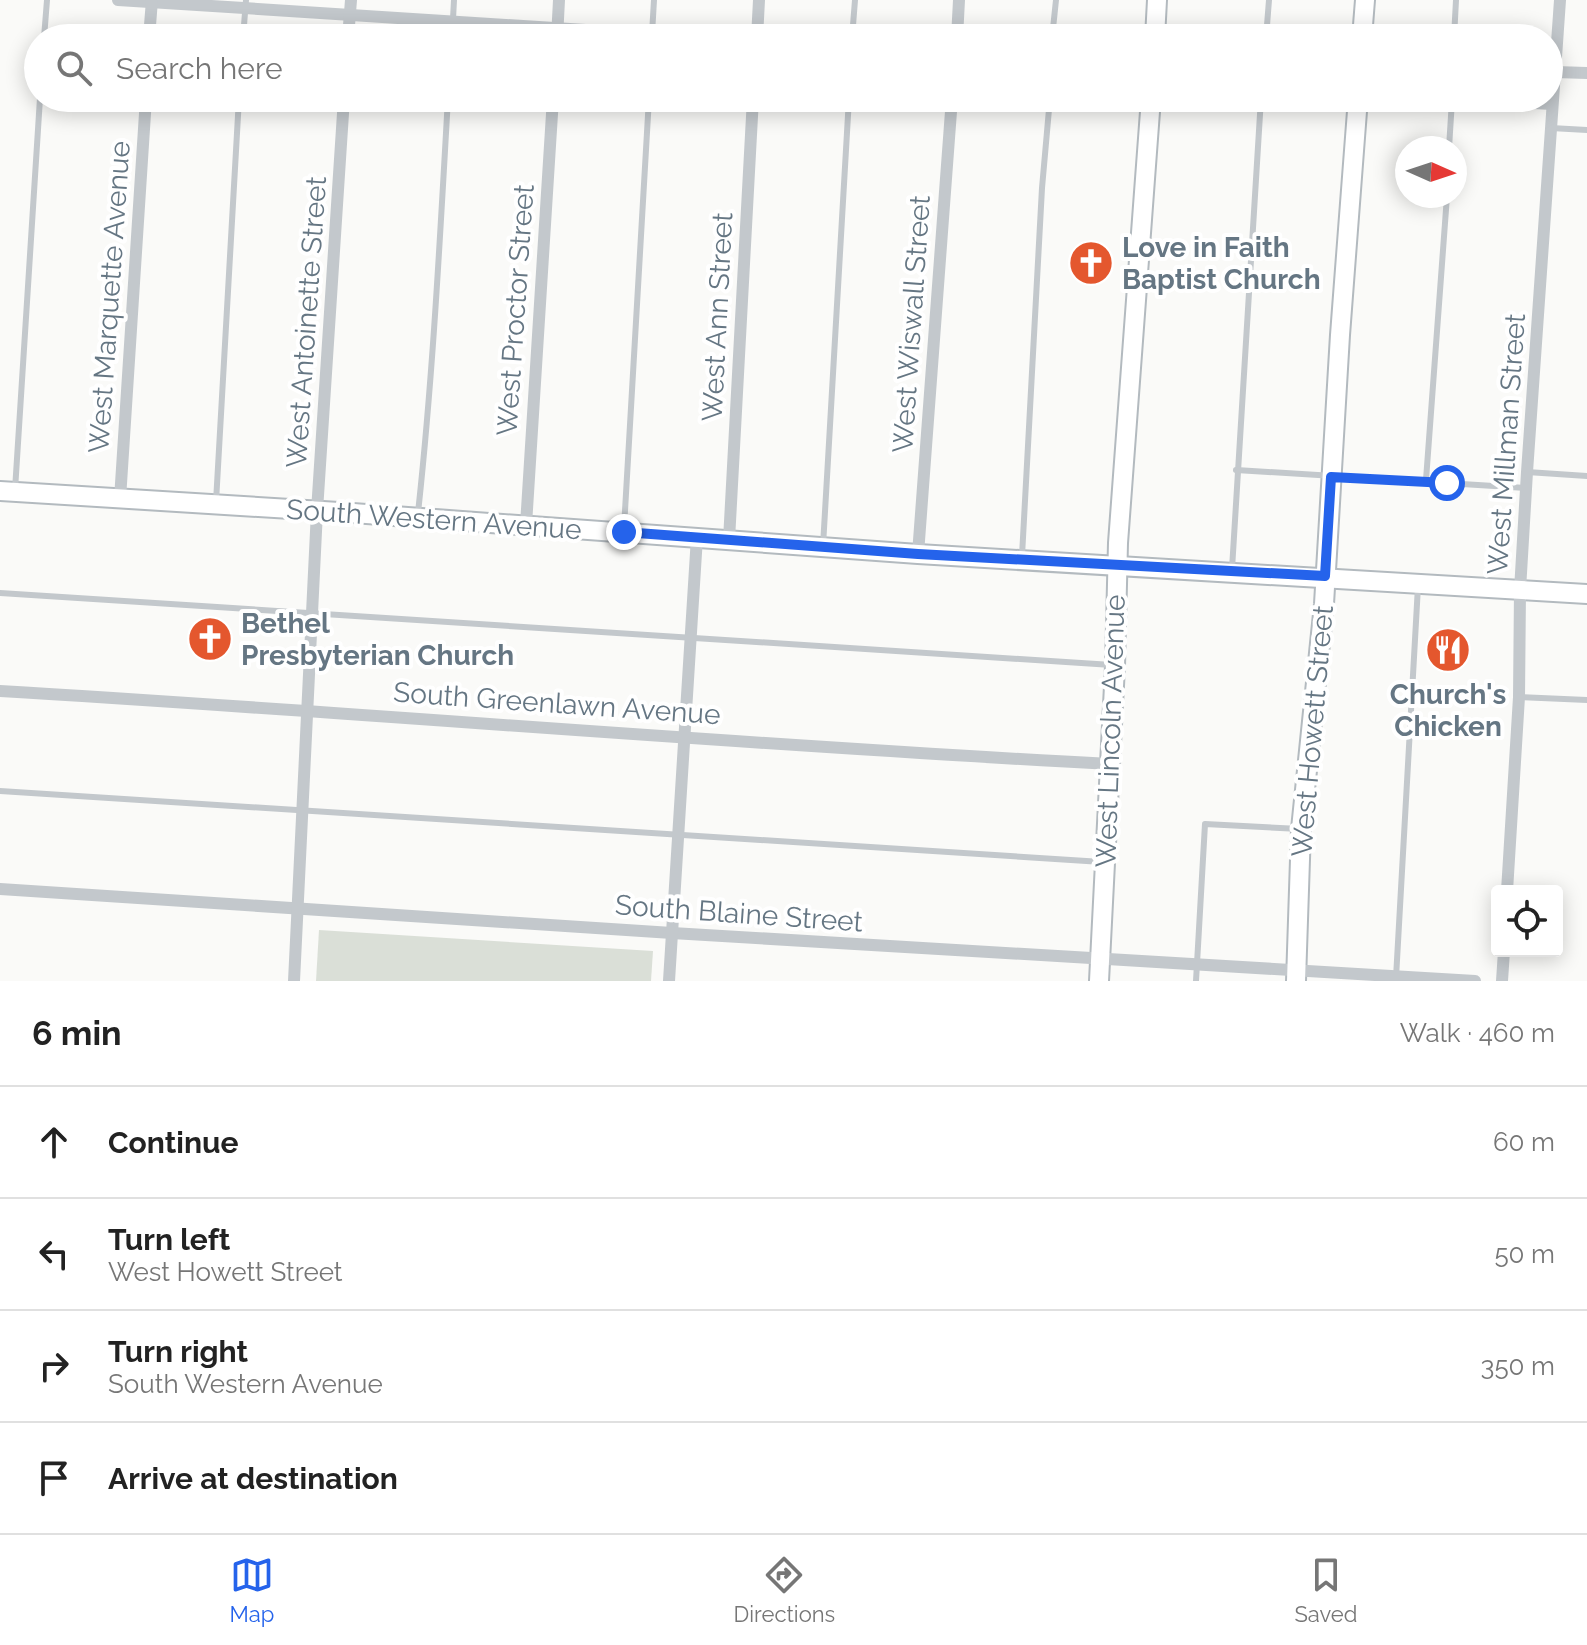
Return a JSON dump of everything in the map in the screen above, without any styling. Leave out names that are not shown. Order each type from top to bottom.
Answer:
[{"type":"main road","points":[[1156,24],[1157,0]]},
{"type":"main road","points":[[1363,24],[1365,0]]},
{"type":"main road","name":"West Lincoln Avenue","points":[[1099,981],[1117,566],[1150,112]]},
{"type":"main road","name":"West Howett Street","points":[[1296,975],[1301,829],[1325,576],[1357,112]]},
{"type":"main road","name":"South Western Avenue","points":[[7,492],[418,517],[918,554],[1587,594]]},
{"type":"street","points":[[118,0],[245,4],[479,24]]},
{"type":"street","points":[[349,24],[351,0]]},
{"type":"street","points":[[558,24],[559,0]]},
{"type":"street","points":[[758,24],[759,0]]},
{"type":"street","points":[[958,24],[959,0]]},
{"type":"street","name":"West Millman Street","points":[[1558,24],[1560,0]]},
{"type":"street","points":[[150,24],[152,1]]},
{"type":"street","points":[[1563,72],[1587,73]]},
{"type":"street","name":"West Marquette Avenue","points":[[120,499],[145,112]]},
{"type":"street","name":"West Antoinette Street","points":[[294,981],[317,511],[343,112]]},
{"type":"street","name":"West Proctor Street","points":[[526,525],[552,112]]},
{"type":"street","name":"West Ann Street","points":[[729,540],[752,112]]},
{"type":"street","name":"West Wiswall Street","points":[[918,554],[951,112]]},
{"type":"street","name":"West Millman Street","points":[[1507,885],[1519,697],[1520,590],[1552,112]]},
{"type":"street","points":[[669,981],[697,537]]},
{"type":"street","name":"South Greenlawn Avenue","points":[[0,691],[1110,764]]},
{"type":"street","name":"South Blaine Street","points":[[0,889],[672,933],[1197,963],[1296,975],[1475,981]]},
{"type":"street","points":[[1502,981],[1504,957]]},
{"type":"lane","points":[[45,24],[47,0]]},
{"type":"lane","points":[[453,24],[454,0]]},
{"type":"lane","points":[[653,24],[654,0]]},
{"type":"lane","points":[[853,24],[855,0]]},
{"type":"lane","points":[[1053,24],[1056,0]]},
{"type":"lane","points":[[1267,24],[1269,0]]},
{"type":"lane","points":[[1455,24],[1456,0]]},
{"type":"lane","points":[[244,24],[245,4]]},
{"type":"lane","points":[[7,492],[39,112]]},
{"type":"lane","points":[[216,505],[238,112]]},
{"type":"lane","points":[[418,517],[424,475],[447,112]]},
{"type":"lane","points":[[624,532],[648,112]]},
{"type":"lane","points":[[823,547],[848,112]]},
{"type":"lane","points":[[1021,560],[1049,112]]},
{"type":"lane","points":[[1232,571],[1260,112]]},
{"type":"lane","points":[[1450,136],[1451,112]]},
{"type":"lane","points":[[1551,128],[1587,130]]},
{"type":"lane","points":[[1426,480],[1446,208]]},
{"type":"lane","points":[[1236,470],[1526,488]]},
{"type":"lane","points":[[1527,472],[1587,476]]},
{"type":"lane","points":[[1396,978],[1418,583]]},
{"type":"lane","points":[[0,593],[1115,666]]},
{"type":"lane","points":[[1519,697],[1587,700]]},
{"type":"lane","points":[[0,791],[1105,862]]},
{"type":"lane","points":[[1196,981],[1205,824],[1301,829]]},
{"type":"shaded area","points":[[319,930],[653,951],[651,981],[316,981]]},
{"type":"place","name":"Love in Faith Baptist Church","points":[[1091,263]]},
{"type":"place","name":"Bethel Presbyterian Church","points":[[210,639]]},
{"type":"place","name":"Church's Chicken","points":[[1448,650]]},
{"type":"route","points":[[624,532],[918,554],[1325,576],[1331,477],[1447,483]]}]
